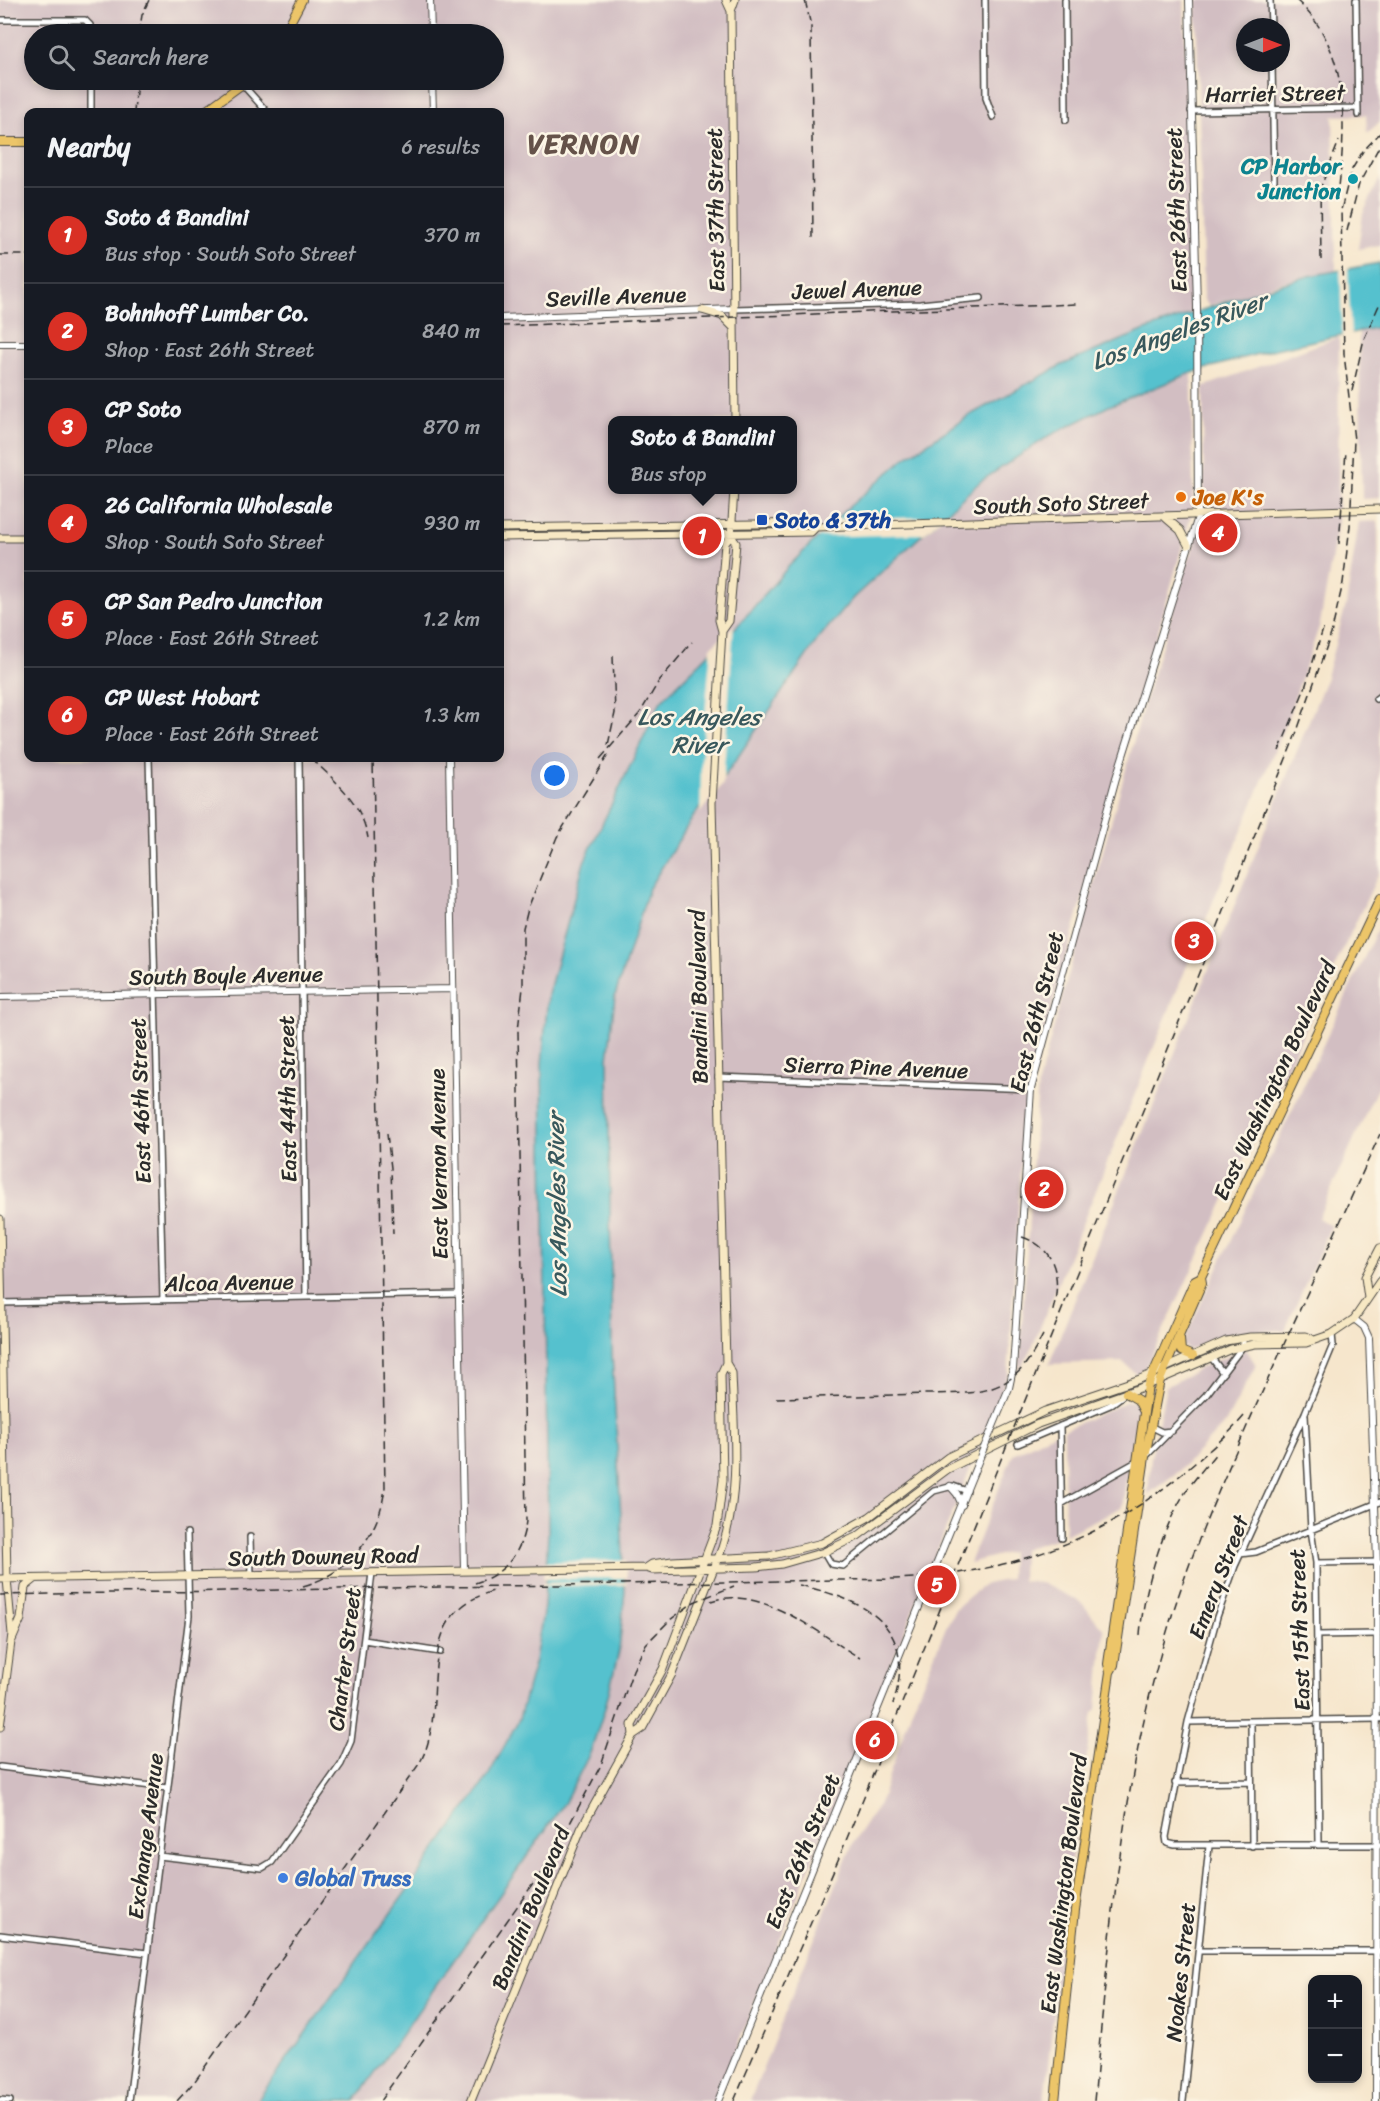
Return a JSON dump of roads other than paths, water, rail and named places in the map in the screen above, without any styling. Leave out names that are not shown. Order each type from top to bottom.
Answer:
[{"type":"main road","points":[[289,24],[302,0]]},
{"type":"main road","points":[[726,0],[731,11]]},
{"type":"main road","name":"East 37th Street","points":[[735,0],[731,11],[735,416]]},
{"type":"main road","points":[[209,108],[234,90]]},
{"type":"main road","points":[[0,142],[24,142]]},
{"type":"main road","points":[[702,310],[722,316],[735,328]]},
{"type":"main road","points":[[732,531],[734,494]]},
{"type":"main road","name":"South Soto Street","points":[[504,537],[732,531],[811,523],[816,527],[933,525],[1380,509]]},
{"type":"main road","points":[[1166,518],[1180,530],[1188,545]]},
{"type":"main road","points":[[559,535],[560,527]]},
{"type":"main road","name":"South Soto Street","points":[[504,528],[732,531]]},
{"type":"main road","name":"Bandini Boulevard","points":[[633,1735],[632,1725],[663,1669],[702,1569],[722,1501],[721,1374],[726,1363],[712,803],[722,631],[719,620],[725,543],[732,531]]},
{"type":"main road","points":[[0,538],[24,537]]},
{"type":"main road","name":"East Washington Boulevard","points":[[1055,2101],[1075,1910],[1110,1671],[1114,1665],[1141,1460],[1143,1410],[1148,1385],[1195,1280],[1201,1276],[1380,899]]},
{"type":"main road","points":[[0,1219],[4,1579],[12,1620],[0,1727]]},
{"type":"main road","points":[[1368,1298],[1365,1277],[1380,1249]]},
{"type":"main road","name":"East Washington Boulevard","points":[[1141,1460],[1160,1380],[1202,1283],[1201,1276]]},
{"type":"main road","points":[[1243,1342],[1306,1343],[1312,1339],[1332,1334],[1354,1319],[1380,1281]]},
{"type":"main road","points":[[1181,1332],[1181,1351],[1193,1356]]},
{"type":"main road","name":"South Downey Road","points":[[646,1568],[652,1564],[672,1561],[769,1556],[830,1539],[869,1517],[933,1467],[970,1445],[1045,1411],[1152,1374],[1226,1341],[1243,1342]]},
{"type":"main road","name":"South Downey Road","points":[[4,1579],[464,1570],[713,1569],[782,1564],[824,1552],[858,1536],[923,1487],[968,1457],[1038,1424],[1126,1394],[1243,1342]]},
{"type":"main road","name":"Bandini Boulevard","points":[[471,2101],[581,1829],[633,1735],[642,1729],[672,1674],[729,1527],[735,1482],[732,1373],[726,1363]]},
{"type":"main road","points":[[1126,1394],[1138,1400],[1143,1410]]},
{"type":"main road","points":[[680,1569],[689,1573],[697,1582]]},
{"type":"main road","points":[[11,1642],[21,1619],[25,1587],[36,1579]]},
{"type":"street","points":[[430,0],[431,24]]},
{"type":"street","points":[[985,0],[986,101],[993,117]]},
{"type":"street","points":[[1065,0],[1066,120]]},
{"type":"street","name":"East 26th Street","points":[[718,2101],[1009,1388],[1013,1370],[1031,1089],[1116,777],[1198,516],[1197,306],[1189,0]]},
{"type":"street","points":[[1270,0],[1271,18]]},
{"type":"street","points":[[1356,0],[1358,115]]},
{"type":"street","points":[[0,20],[81,20],[88,24]]},
{"type":"street","points":[[1272,72],[1275,181]]},
{"type":"street","points":[[91,90],[91,108]]},
{"type":"street","points":[[251,90],[264,108]]},
{"type":"street","points":[[432,90],[433,108]]},
{"type":"street","name":"Harriet Street","points":[[1191,111],[1358,108]]},
{"type":"street","name":"Jewel Avenue","points":[[734,309],[920,304],[981,298]]},
{"type":"street","name":"Seville Avenue","points":[[504,318],[734,309]]},
{"type":"street","points":[[0,344],[24,344]]},
{"type":"street","name":"East 46th Street","points":[[149,762],[153,994],[163,1300]]},
{"type":"street","name":"East 44th Street","points":[[299,762],[306,1297]]},
{"type":"street","name":"East Vernon Avenue","points":[[449,762],[464,1570]]},
{"type":"street","name":"South Boyle Avenue","points":[[0,997],[453,989]]},
{"type":"street","name":"Sierra Pine Avenue","points":[[718,1077],[1031,1089]]},
{"type":"street","points":[[1380,1249],[1380,1260]]},
{"type":"street","name":"Alcoa Avenue","points":[[1,1303],[459,1294]]},
{"type":"street","points":[[1354,1319],[1364,1327],[1369,1338],[1377,1503],[1379,1719],[1376,2101]]},
{"type":"street","name":"Emery Street","points":[[1209,1846],[1167,1843],[1175,1783],[1188,1722],[1216,1617],[1240,1554],[1305,1413],[1333,1345],[1332,1334]]},
{"type":"street","points":[[1061,1504],[1141,1460],[1172,1431],[1223,1373],[1243,1342]]},
{"type":"street","points":[[1211,1357],[1223,1373]]},
{"type":"street","points":[[1018,1444],[1110,1405],[1126,1394]]},
{"type":"street","name":"East 15th Street","points":[[1305,1413],[1311,1530],[1316,1563],[1320,1845]]},
{"type":"street","points":[[1060,1426],[1062,1538]]},
{"type":"street","points":[[1150,1426],[1162,1432],[1172,1431]]},
{"type":"street","points":[[950,1486],[962,1505]]},
{"type":"street","points":[[824,1552],[831,1564],[843,1566],[921,1499],[940,1488],[950,1486],[967,1491]]},
{"type":"street","points":[[1240,1554],[1256,1552],[1377,1503]]},
{"type":"street","name":"Exchange Avenue","points":[[129,2101],[189,1616],[187,1533]]},
{"type":"street","points":[[250,1537],[251,1575]]},
{"type":"street","points":[[1316,1563],[1378,1562]]},
{"type":"street","name":"Charter Street","points":[[159,1856],[262,1868],[270,1864],[341,1764],[351,1741],[372,1573]]},
{"type":"street","points":[[1317,1635],[1377,1634]]},
{"type":"street","points":[[364,1640],[441,1652]]},
{"type":"street","points":[[1188,1722],[1379,1719]]},
{"type":"street","points":[[1251,1721],[1252,1846]]},
{"type":"street","points":[[0,1767],[167,1788]]},
{"type":"street","points":[[1175,1783],[1251,1782]]},
{"type":"street","points":[[1209,1846],[1378,1845]]},
{"type":"street","name":"Noakes Street","points":[[1183,2101],[1209,1846]]},
{"type":"street","points":[[0,1935],[147,1953]]},
{"type":"street","points":[[1198,1951],[1378,1951]]},
{"type":"street","points":[[0,2100],[10,2101]]},
{"type":"water","name":"Los Angeles River","points":[[1380,263],[1380,327],[1275,349],[1191,373],[1109,406],[1049,436],[981,481],[853,598],[818,639],[731,767],[693,817],[649,888],[615,996],[608,1059],[612,1354],[625,1591],[619,1651],[605,1708],[590,1753],[565,1802],[355,2101],[257,2101],[487,1778],[519,1719],[535,1660],[544,1607],[548,1532],[542,1064],[548,995],[584,862],[661,701],[740,623],[789,566],[842,513],[905,458],[970,415],[1062,365],[1143,331],[1251,293],[1309,276]]},
{"type":"railway","points":[[141,24],[149,0]]},
{"type":"railway","points":[[805,0],[811,26],[813,240]]},
{"type":"railway","points":[[1296,0],[1314,19],[1335,63],[1343,112],[1339,187]]},
{"type":"railway","points":[[134,108],[136,90]]},
{"type":"railway","points":[[734,2101],[841,1853],[1296,734],[1331,634],[1343,583],[1350,526],[1354,440],[1344,354],[1341,210],[1351,171],[1363,151],[1380,133]]},
{"type":"railway","points":[[1321,260],[1320,189],[1339,141]]},
{"type":"railway","points":[[1347,231],[1359,184],[1380,145]]},
{"type":"railway","points":[[0,255],[24,255]]},
{"type":"railway","points":[[1352,391],[1364,339],[1380,303]]},
{"type":"railway","points":[[504,326],[1078,304]]},
{"type":"railway","points":[[1339,544],[1346,451]]},
{"type":"railway","points":[[1279,751],[1305,688],[1323,629]]},
{"type":"railway","points":[[600,759],[640,713],[659,681],[692,642]]},
{"type":"railway","points":[[608,745],[615,713],[613,656]]},
{"type":"railway","points":[[475,1583],[495,1574],[511,1560],[521,1543],[526,1521],[518,1030],[523,988],[523,928],[528,908],[557,837],[608,755]]},
{"type":"railway","points":[[315,762],[354,803],[365,825],[368,838]]},
{"type":"railway","points":[[303,1586],[335,1572],[359,1550],[377,1521],[385,1487],[373,762]]},
{"type":"railway","points":[[387,1134],[391,1168],[393,1234]]},
{"type":"railway","points":[[1094,2101],[1111,1927],[1126,1812],[1149,1698],[1164,1642],[1183,1582],[1217,1495],[1380,1134]]},
{"type":"railway","points":[[1022,1237],[1034,1242],[1044,1250],[1054,1268],[1056,1290],[1052,1314]]},
{"type":"railway","points":[[776,1398],[982,1391],[1006,1382],[1015,1375],[1031,1356],[1045,1331]]},
{"type":"railway","points":[[0,1595],[895,1579],[938,1576],[978,1570],[1017,1560],[1055,1548],[1092,1532],[1127,1513],[1161,1490],[1195,1463],[1244,1416]]},
{"type":"railway","points":[[1140,1635],[1149,1582],[1167,1527],[1187,1490],[1217,1452]]},
{"type":"railway","points":[[799,1585],[823,1591],[864,1608],[880,1621],[892,1636],[898,1654],[899,1677],[893,1704]]},
{"type":"railway","points":[[380,2101],[552,1857],[601,1765],[633,1670],[646,1644],[670,1620],[694,1602],[734,1586]]},
{"type":"railway","points":[[177,2101],[195,2081],[419,1764],[429,1741],[436,1664],[441,1640],[450,1619],[468,1602],[497,1590]]},
{"type":"railway","points":[[711,1601],[730,1598],[769,1605],[808,1625],[860,1658]]},
{"type":"place","name":"CP Harbor Junction","points":[[1353,179]]},
{"type":"place","name":"Joe K's","points":[[1181,497]]},
{"type":"place","name":"Soto & 37th","points":[[762,520]]},
{"type":"place","name":"26 California Wholesale","points":[[1218,533]]},
{"type":"place","name":"Soto & Bandini","points":[[702,536]]},
{"type":"place","name":"CP Soto","points":[[1194,941]]},
{"type":"place","name":"Bohnhoff Lumber Co.","points":[[1044,1189]]},
{"type":"place","name":"CP San Pedro Junction","points":[[937,1585]]},
{"type":"place","name":"CP West Hobart","points":[[875,1740]]},
{"type":"place","name":"Global Truss","points":[[283,1878]]},
{"type":"district","name":"VERNON","points":[[584,143]]}]
